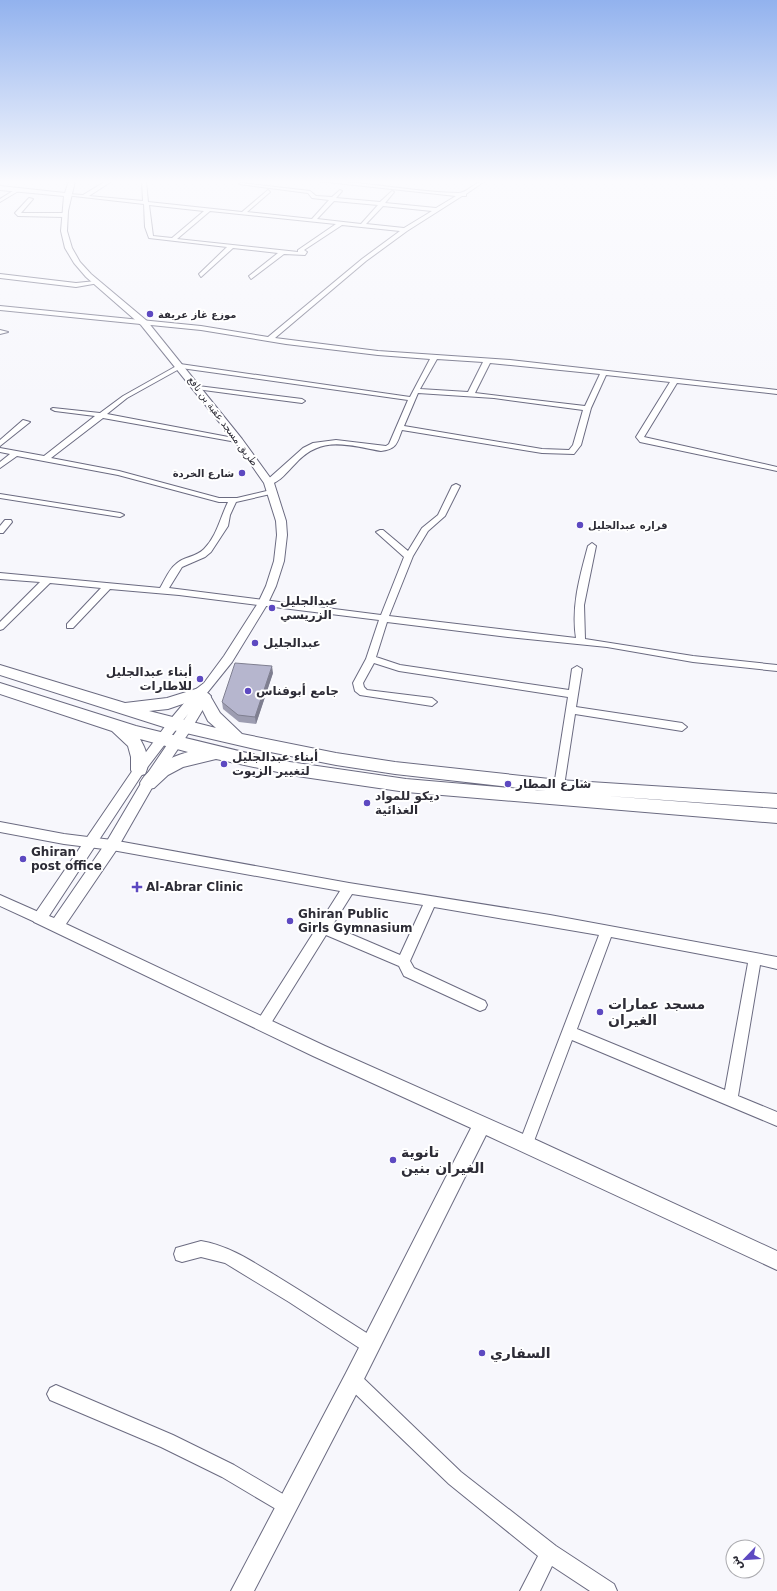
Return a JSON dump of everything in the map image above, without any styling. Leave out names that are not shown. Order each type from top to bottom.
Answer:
[{"type":"main road","points":[[0,670],[180,726],[336,759],[395,768],[559,786],[777,801]]},
{"type":"main road","points":[[0,688],[61,710],[113,725],[223,754],[278,766],[398,785],[777,816]]},
{"type":"main road","points":[[123,708],[168,703],[204,692],[214,717],[225,729],[239,739]]},
{"type":"main road","points":[[113,725],[124,731],[138,748],[144,776],[176,762],[199,755],[223,754]]},
{"type":"street","name":"طريق مسجد عقبة بن نافع","points":[[72,255],[76,263],[96,283],[125,304],[144,322],[239,441],[270,487],[278,508],[282,535],[276,573],[264,603],[232,654],[144,776]]},
{"type":"street","points":[[201,275],[222,255]]},
{"type":"street","points":[[251,277],[279,255]]},
{"type":"street","points":[[270,339],[370,255]]},
{"type":"street","points":[[0,276],[76,285],[96,283]]},
{"type":"street","points":[[0,308],[211,329],[270,339],[378,353],[436,356],[604,372],[777,392]]},
{"type":"street","points":[[0,450],[119,473],[219,500],[233,501],[270,487],[296,458],[314,444],[333,442],[388,448],[392,445],[416,391],[436,356]]},
{"type":"street","points":[[471,394],[487,361]]},
{"type":"street","points":[[45,459],[126,397],[180,366],[413,399]]},
{"type":"street","points":[[400,427],[564,453],[571,452],[577,445],[587,408],[604,372]]},
{"type":"street","points":[[675,380],[640,437],[643,440],[777,470]]},
{"type":"street","points":[[198,388],[302,401]]},
{"type":"street","points":[[416,391],[471,394],[587,408]]},
{"type":"street","points":[[55,409],[239,441]]},
{"type":"street","points":[[0,436],[17,422]]},
{"type":"street","points":[[0,444],[26,422]]},
{"type":"street","points":[[0,466],[16,453]]},
{"type":"street","points":[[432,702],[361,691],[358,683],[371,659],[384,618],[409,556],[425,530],[441,516],[456,486]]},
{"type":"street","points":[[0,496],[120,515]]},
{"type":"street","points":[[162,590],[179,565],[202,555],[208,550],[224,526],[226,515],[233,501]]},
{"type":"street","points":[[0,531],[8,522]]},
{"type":"street","points":[[380,532],[409,556]]},
{"type":"street","points":[[581,641],[578,626],[580,598],[592,546]]},
{"type":"street","points":[[0,576],[162,590],[581,641],[693,659],[777,668]]},
{"type":"street","points":[[0,627],[48,580]]},
{"type":"street","points":[[70,626],[108,586]]},
{"type":"street","points":[[371,659],[399,668],[573,694]]},
{"type":"street","points":[[559,786],[576,669]]},
{"type":"street","points":[[570,710],[682,727]]},
{"type":"street","points":[[39,918],[91,841],[144,776]]},
{"type":"street","points":[[57,926],[112,845],[144,776]]},
{"type":"street","points":[[0,827],[64,839],[91,841],[349,888],[550,920],[777,963]]},
{"type":"street","points":[[263,1024],[349,888]]},
{"type":"street","points":[[0,900],[263,1024],[777,1261]]},
{"type":"street","points":[[403,962],[431,901]]},
{"type":"street","points":[[324,928],[403,962],[409,972],[480,1005]]},
{"type":"street","points":[[526,1144],[608,931]]},
{"type":"street","points":[[730,1099],[755,959]]},
{"type":"street","points":[[569,1032],[777,1119]]},
{"type":"street","points":[[242,1591],[353,1380],[482,1125]]},
{"type":"street","points":[[182,1254],[201,1249],[214,1250],[229,1256],[295,1296],[370,1345]]},
{"type":"street","points":[[353,1380],[455,1478],[549,1552],[607,1591]]},
{"type":"street","points":[[56,1394],[167,1441],[228,1471],[287,1506]]},
{"type":"street","points":[[530,1591],[549,1552]]},
{"type":"building","name":"جامع أبوفناس","points":[[235,663],[272,666],[255,717],[238,715],[222,702]]},
{"type":"place","name":"موزع غاز عريفة","points":[[150,314]]},
{"type":"place","name":"شارع الخردة","points":[[242,473]]},
{"type":"place","name":"قراره عبدالجليل","points":[[580,525]]},
{"type":"place","name":"عبدالجليل الزريسي","points":[[272,608]]},
{"type":"place","name":"عبدالجليل","points":[[255,643]]},
{"type":"place","name":"أبناء عبدالجليل للاطارات","points":[[200,679]]},
{"type":"place","name":"جامع أبوفناس","points":[[248,691]]},
{"type":"place","name":"أبناء عبدالجليل لتغيير الزيوت","points":[[224,764]]},
{"type":"place","name":"شارع المطار","points":[[508,784]]},
{"type":"place","name":"ديكو للمواد الغذائية","points":[[367,803]]},
{"type":"place","name":"Ghiran post office","points":[[23,859]]},
{"type":"place","name":"Al-Abrar Clinic","points":[[137,887]]},
{"type":"place","name":"Ghiran Public Girls Gymnasium","points":[[290,921]]},
{"type":"place","name":"مسجد عمارات الغيران","points":[[600,1012]]},
{"type":"place","name":"تانوية الغيران بنين","points":[[393,1160]]},
{"type":"place","name":"السفاري","points":[[482,1353]]}]
